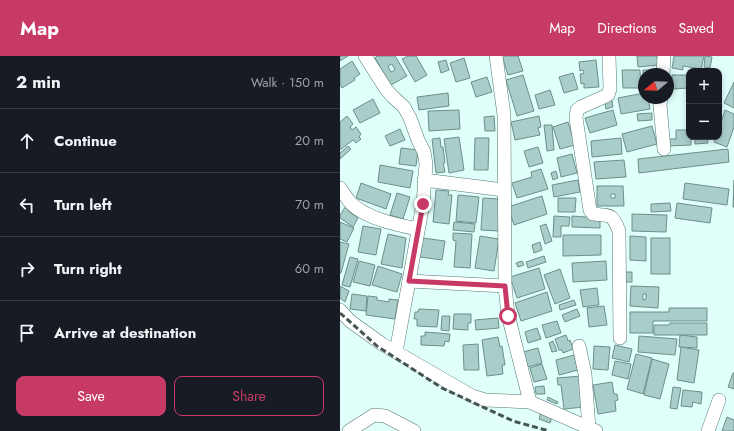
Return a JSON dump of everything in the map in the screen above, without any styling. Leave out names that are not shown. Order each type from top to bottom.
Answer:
[{"type":"street","points":[[365,56],[386,89],[404,107],[424,152],[426,164],[423,204],[396,352]]},
{"type":"street","points":[[496,56],[504,115],[505,286],[508,316],[530,402]]},
{"type":"street","points":[[609,56],[610,89],[608,95],[581,107],[577,110],[576,118],[590,210],[593,214],[611,216],[614,219],[619,231],[620,338]]},
{"type":"street","points":[[663,68],[664,56]]},
{"type":"street","points":[[660,104],[664,149]]},
{"type":"street","points":[[424,180],[504,190]]},
{"type":"street","points":[[340,188],[350,202],[360,210],[393,223],[418,229]]},
{"type":"street","points":[[409,281],[505,286]]},
{"type":"street","points":[[340,310],[350,321],[382,344],[472,396],[485,400],[530,402],[593,430]]},
{"type":"street","points":[[579,346],[585,374],[593,430]]},
{"type":"street","points":[[708,431],[719,400]]},
{"type":"street","points":[[349,431],[374,415],[385,416],[414,431]]},
{"type":"building","points":[[340,56],[348,56],[340,61]]},
{"type":"building","points":[[377,56],[395,56],[407,76],[391,85],[375,58]],"holes":[[[392,64],[395,70],[391,72],[388,66]]]},
{"type":"building","points":[[408,56],[416,56],[427,75],[415,82],[402,59]]},
{"type":"building","points":[[502,56],[518,56],[523,71],[508,75]]},
{"type":"building","points":[[637,56],[657,56],[658,65],[638,67]]},
{"type":"building","points":[[674,56],[704,56],[701,68],[683,66],[683,70],[672,68]]},
{"type":"building","points":[[705,56],[712,57],[710,68],[704,67]]},
{"type":"building","points":[[464,58],[470,78],[456,82],[450,63]]},
{"type":"building","points":[[446,60],[449,70],[441,73],[438,62]]},
{"type":"building","points":[[596,60],[599,87],[584,88],[584,83],[581,84],[580,74],[584,73],[583,70],[580,71],[579,62]]},
{"type":"building","points":[[352,61],[360,74],[354,78],[355,80],[342,88],[340,85],[340,69]]},
{"type":"building","points":[[622,70],[638,70],[638,88],[623,88]]},
{"type":"building","points":[[573,73],[578,89],[564,93],[559,77]]},
{"type":"building","points":[[523,75],[534,111],[517,116],[506,80]]},
{"type":"building","points":[[674,75],[686,75],[686,88],[674,89]]},
{"type":"building","points":[[487,77],[492,92],[476,97],[471,82]]},
{"type":"building","points":[[734,82],[734,108],[724,103]]},
{"type":"building","points":[[550,90],[555,105],[539,109],[535,95]]},
{"type":"building","points":[[448,93],[449,106],[419,110],[417,97]]},
{"type":"building","points":[[638,94],[638,104],[649,104],[650,109],[621,114],[618,98]]},
{"type":"building","points":[[373,99],[380,113],[360,123],[353,110]]},
{"type":"building","points":[[612,101],[613,107],[606,109],[605,102]]},
{"type":"building","points":[[459,110],[460,129],[429,131],[428,111]]},
{"type":"building","points":[[613,110],[617,125],[590,133],[585,118]]},
{"type":"building","points":[[725,110],[734,114],[734,127],[727,147],[714,142],[715,140],[722,140],[722,120]]},
{"type":"building","points":[[652,113],[652,120],[638,121],[637,114]]},
{"type":"building","points":[[347,116],[353,124],[350,127],[352,130],[356,127],[361,134],[359,137],[361,139],[356,143],[353,140],[340,150],[340,122]]},
{"type":"building","points":[[494,116],[495,131],[485,131],[484,117]]},
{"type":"building","points":[[539,116],[541,127],[538,128],[540,135],[515,140],[511,122]]},
{"type":"building","points":[[568,122],[575,145],[560,149],[553,127]]},
{"type":"building","points":[[544,125],[552,125],[554,150],[547,151]]},
{"type":"building","points":[[652,126],[657,144],[627,152],[622,134]]},
{"type":"building","points":[[400,129],[405,140],[390,146],[385,136]]},
{"type":"building","points":[[676,130],[686,130],[686,140],[691,140],[691,145],[668,146],[668,139],[676,139]]},
{"type":"building","points":[[459,137],[464,170],[449,173],[444,139]]},
{"type":"building","points":[[440,138],[441,147],[443,147],[445,163],[443,163],[445,172],[436,173],[432,139]]},
{"type":"building","points":[[475,138],[489,138],[488,170],[474,170]]},
{"type":"building","points":[[621,138],[622,154],[592,157],[591,141]]},
{"type":"building","points":[[695,140],[708,140],[708,143],[695,144]]},
{"type":"building","points":[[348,146],[351,149],[340,159],[340,153]]},
{"type":"building","points":[[538,147],[543,163],[529,167],[524,151]]},
{"type":"building","points":[[401,148],[418,150],[416,166],[399,164]]},
{"type":"building","points":[[728,149],[729,162],[639,173],[638,159]]},
{"type":"building","points":[[572,154],[577,173],[561,177],[557,158]]},
{"type":"building","points":[[624,160],[626,177],[596,179],[594,162]]},
{"type":"building","points":[[380,165],[413,171],[410,188],[378,182]]},
{"type":"building","points":[[541,169],[548,189],[517,198],[512,183],[532,177],[531,172]]},
{"type":"building","points":[[556,171],[558,178],[553,180],[551,173]]},
{"type":"building","points":[[578,180],[580,192],[554,197],[552,185]]},
{"type":"building","points":[[734,180],[734,207],[733,207]]},
{"type":"building","points":[[361,183],[391,194],[386,209],[356,198]]},
{"type":"building","points":[[685,183],[729,189],[727,205],[683,199]]},
{"type":"building","points":[[597,186],[623,186],[624,206],[597,206]],"holes":[[[611,194],[615,194],[615,198],[611,198]]]},
{"type":"building","points":[[436,190],[449,191],[448,195],[452,195],[449,224],[433,222]]},
{"type":"building","points":[[397,193],[410,197],[403,219],[390,215]]},
{"type":"building","points":[[458,195],[479,197],[476,223],[456,221]]},
{"type":"building","points":[[542,196],[547,214],[514,225],[508,207]]},
{"type":"building","points":[[483,198],[501,199],[499,231],[481,230]]},
{"type":"building","points":[[558,198],[576,198],[575,212],[558,212]]},
{"type":"building","points":[[670,203],[671,211],[651,212],[651,204]]},
{"type":"building","points":[[677,203],[712,208],[710,223],[675,218]]},
{"type":"building","points":[[346,206],[350,208],[348,211],[358,218],[353,227],[340,218],[340,215]]},
{"type":"building","points":[[632,214],[667,215],[666,232],[632,231]]},
{"type":"building","points":[[554,216],[570,217],[569,226],[561,226],[561,237],[553,237]]},
{"type":"building","points":[[572,216],[600,218],[600,228],[572,227]]},
{"type":"building","points":[[340,222],[354,228],[347,242],[340,239]]},
{"type":"building","points":[[454,222],[475,224],[474,232],[453,230]]},
{"type":"building","points":[[546,224],[552,241],[545,244],[540,226]]},
{"type":"building","points":[[363,226],[381,229],[376,255],[358,252]]},
{"type":"building","points":[[453,233],[472,234],[470,268],[454,267],[456,241],[453,240]]},
{"type":"building","points":[[388,234],[406,238],[402,268],[381,264]]},
{"type":"building","points":[[563,235],[601,235],[601,255],[563,256]]},
{"type":"building","points":[[480,236],[499,239],[494,271],[475,268]]},
{"type":"building","points":[[630,236],[646,237],[646,261],[630,260]]},
{"type":"building","points":[[423,238],[445,241],[442,260],[420,257]]},
{"type":"building","points":[[651,238],[670,238],[670,274],[651,274]]},
{"type":"building","points":[[340,242],[349,244],[341,273],[340,273]]},
{"type":"building","points":[[540,242],[542,250],[534,253],[532,245]]},
{"type":"building","points":[[544,256],[546,262],[528,268],[526,262]]},
{"type":"building","points":[[350,257],[358,259],[350,287],[342,285]]},
{"type":"building","points":[[359,261],[375,265],[370,286],[353,282]]},
{"type":"building","points":[[522,261],[524,265],[518,267],[516,263]]},
{"type":"building","points":[[606,261],[607,280],[573,282],[572,263]]},
{"type":"building","points":[[378,266],[402,274],[397,292],[372,285]]},
{"type":"building","points":[[539,268],[545,289],[517,298],[510,277]]},
{"type":"building","points":[[560,269],[570,298],[555,304],[544,275]]},
{"type":"building","points":[[625,272],[632,272],[632,282],[625,282]]},
{"type":"building","points":[[340,286],[349,291],[345,302],[340,298]]},
{"type":"building","points":[[631,286],[659,287],[658,308],[630,306]],"holes":[[[643,294],[646,294],[646,299],[643,300]]]},
{"type":"building","points":[[597,288],[599,305],[583,307],[580,290]]},
{"type":"building","points":[[547,292],[552,311],[521,321],[515,303]]},
{"type":"building","points":[[352,294],[367,296],[366,311],[350,309]]},
{"type":"building","points":[[368,296],[377,297],[377,300],[389,302],[389,299],[398,300],[395,319],[366,315]]},
{"type":"building","points":[[574,300],[576,305],[560,310],[559,305]]},
{"type":"building","points":[[604,306],[607,325],[589,327],[587,308]]},
{"type":"building","points":[[669,308],[707,308],[707,321],[653,321],[653,333],[630,333],[630,312],[669,312]]},
{"type":"building","points":[[419,309],[439,310],[437,327],[417,326],[417,319],[414,319],[415,312],[418,312]]},
{"type":"building","points":[[577,309],[580,316],[565,322],[562,315]]},
{"type":"building","points":[[454,314],[471,314],[471,323],[468,323],[468,330],[453,329]]},
{"type":"building","points":[[442,316],[450,316],[449,331],[441,330]]},
{"type":"building","points":[[498,318],[499,328],[476,330],[475,320]]},
{"type":"building","points":[[557,321],[561,333],[546,338],[542,325]]},
{"type":"building","points":[[670,323],[707,323],[707,335],[654,335],[654,325],[669,325]]},
{"type":"building","points":[[537,328],[541,339],[528,343],[525,332]]},
{"type":"building","points":[[425,332],[450,334],[449,342],[445,341],[444,346],[421,345],[421,336],[425,336]]},
{"type":"building","points":[[566,335],[568,341],[570,340],[573,349],[563,353],[562,350],[559,350],[555,339]]},
{"type":"building","points":[[680,335],[697,337],[697,348],[679,347]]},
{"type":"building","points":[[639,336],[677,339],[675,355],[638,352]]},
{"type":"building","points":[[498,337],[500,347],[502,346],[505,365],[502,365],[503,374],[487,376],[482,340]]},
{"type":"building","points":[[553,341],[557,351],[552,352],[549,343]]},
{"type":"building","points":[[478,344],[479,370],[464,370],[463,345]]},
{"type":"building","points":[[615,345],[632,349],[629,362],[612,358]]},
{"type":"building","points":[[594,346],[610,347],[608,370],[593,369]]},
{"type":"building","points":[[681,347],[699,350],[694,383],[677,380]]},
{"type":"building","points":[[538,348],[542,363],[528,367],[523,352]]},
{"type":"building","points":[[636,354],[652,358],[643,394],[627,389]]},
{"type":"building","points":[[574,355],[578,370],[559,375],[556,360]]},
{"type":"building","points":[[652,359],[669,364],[660,399],[644,395]]},
{"type":"building","points":[[615,361],[631,364],[628,379],[612,375]]},
{"type":"building","points":[[542,364],[547,379],[534,382],[530,368]]},
{"type":"building","points":[[734,373],[734,389],[728,387]]},
{"type":"building","points":[[581,376],[584,407],[564,409],[561,385],[558,385],[557,378]]},
{"type":"building","points":[[612,382],[614,394],[617,394],[618,400],[615,401],[616,411],[598,414],[593,385]]},
{"type":"building","points":[[544,386],[545,394],[536,394],[535,387]]},
{"type":"building","points":[[673,387],[681,388],[677,409],[670,408]]},
{"type":"building","points":[[683,390],[702,392],[701,404],[693,402],[692,407],[681,406]]},
{"type":"building","points":[[548,397],[558,402],[557,404],[547,400]]},
{"type":"building","points":[[541,412],[552,417],[550,423],[539,419]]},
{"type":"building","points":[[727,417],[734,420],[734,431],[722,431]]},
{"type":"railway","points":[[340,313],[377,346],[442,388],[513,421],[549,431]]},
{"type":"route","points":[[423,204],[409,281],[505,286],[508,316]]}]
